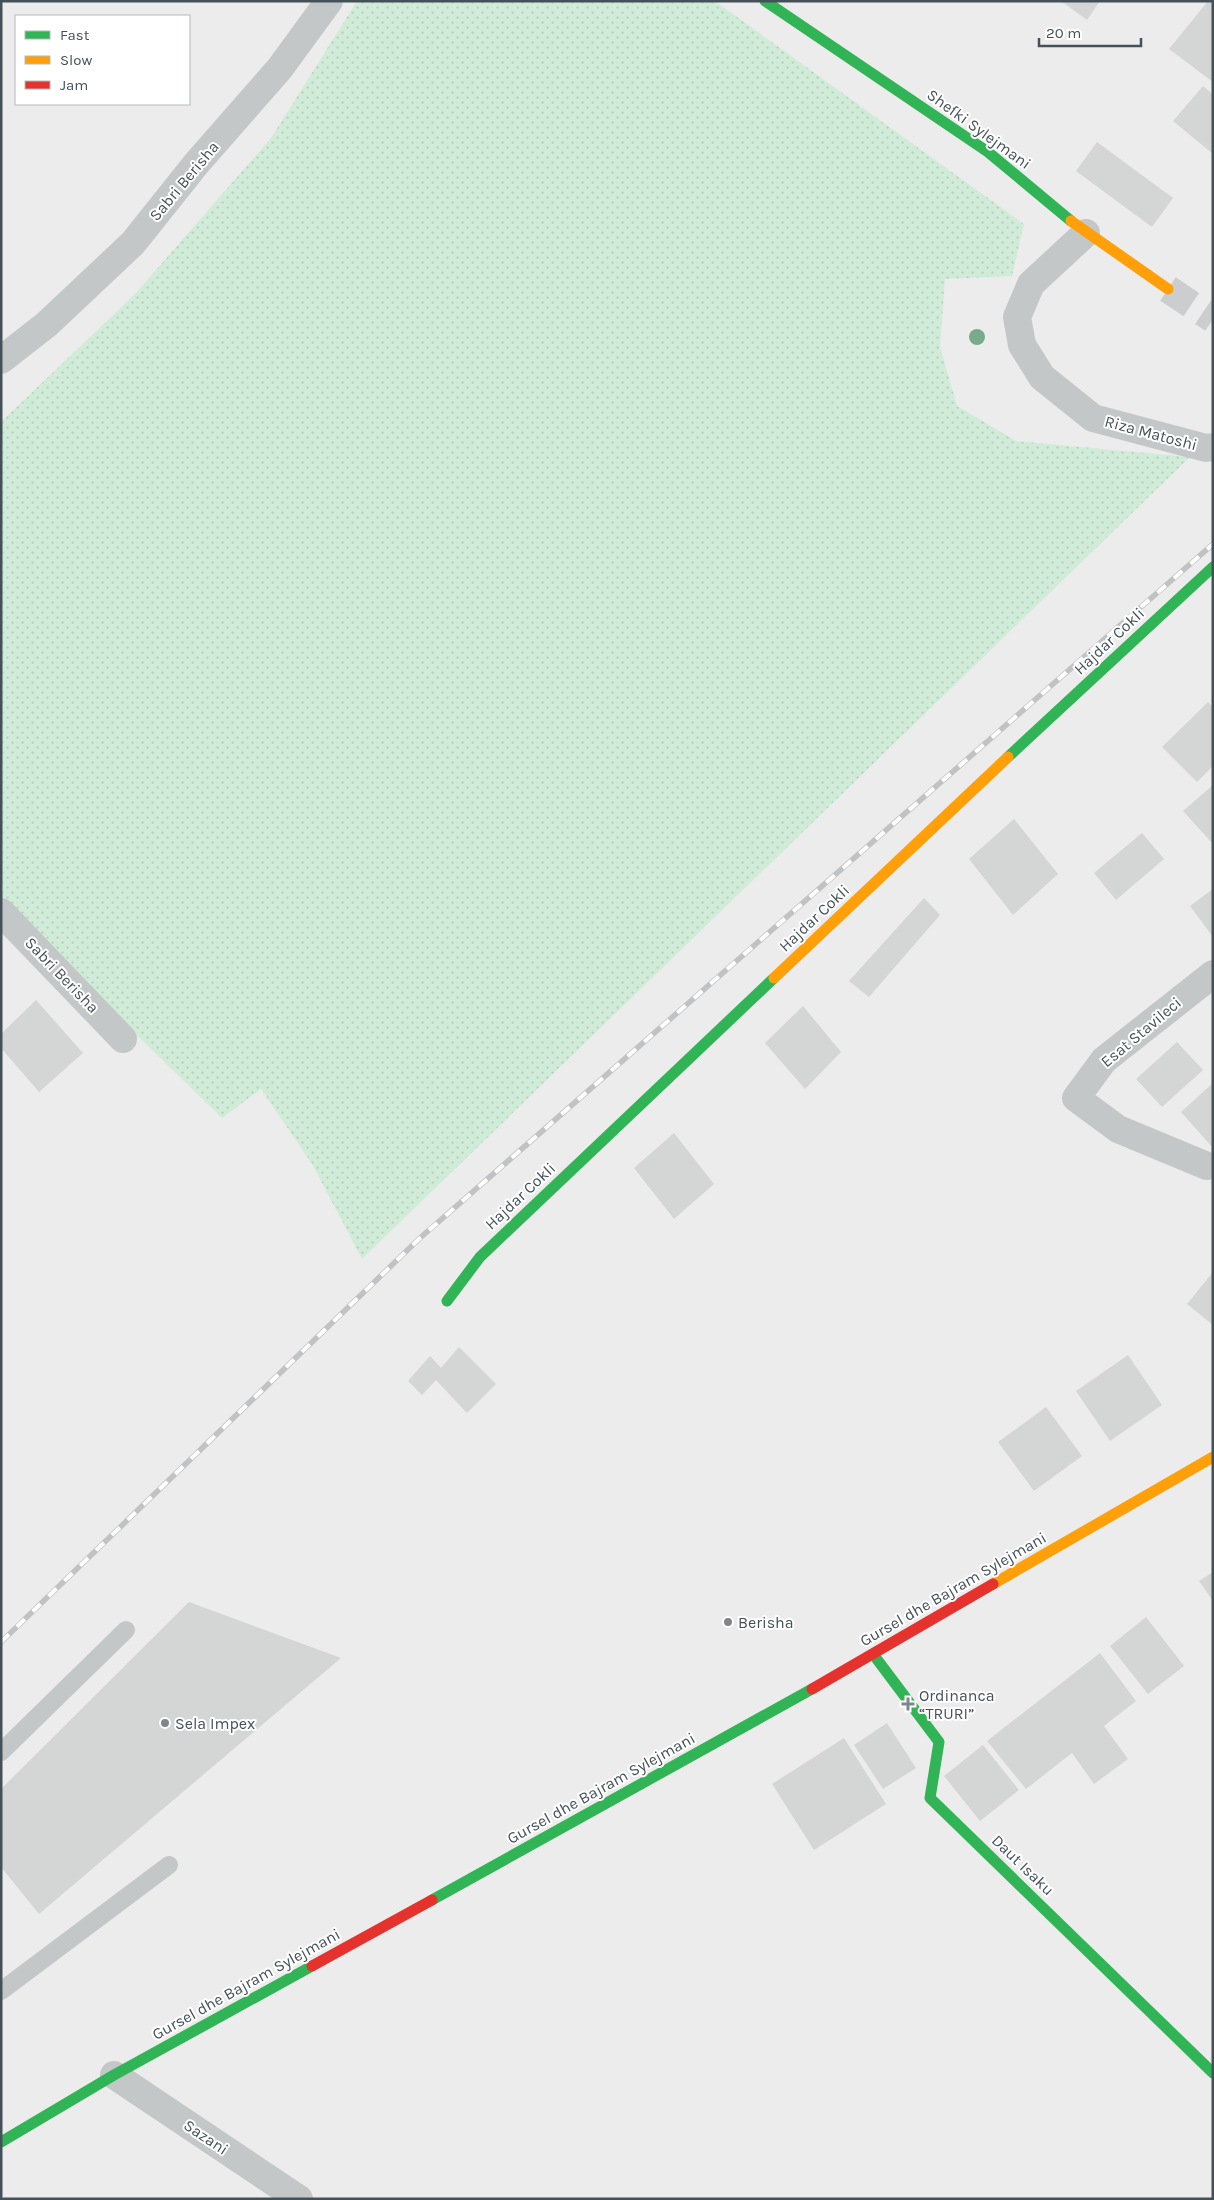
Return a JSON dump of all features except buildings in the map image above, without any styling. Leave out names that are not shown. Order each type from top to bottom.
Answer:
[{"type":"street","name":"Sabri Berisha","points":[[8,346],[47,324],[133,243],[196,164],[280,68],[329,1]]},
{"type":"street","name":"Shefki Sylejmani","points":[[766,1],[988,152],[1086,233],[1168,289]]},
{"type":"street","name":"Riza Matoshi","points":[[1086,233],[1031,284],[1017,317],[1022,345],[1042,377],[1093,418],[1206,448],[1213,447]]},
{"type":"street","name":"Hajdar Cokli","points":[[448,1302],[480,1257],[973,790],[1213,567]]},
{"type":"street","name":"Sabri Berisha","points":[[1,912],[123,1039]]},
{"type":"street","name":"Esat Stavileci","points":[[1207,1166],[1118,1128],[1076,1098],[1104,1060],[1213,974]]},
{"type":"street","name":"Gursel dhe Bajram Sylejmani","points":[[1,2142],[114,2076],[781,1707],[1211,1463]]},
{"type":"street","name":"Daut Isaku","points":[[873,1654],[939,1742],[930,1798],[1213,2073]]},
{"type":"street","name":"Sazani","points":[[114,2076],[299,2199]]},
{"type":"lane","points":[[1,1752],[126,1630]]},
{"type":"lane","points":[[1,1991],[170,1865]]},
{"type":"green space","points":[[357,1],[715,1],[1024,224],[1012,276],[945,279],[940,347],[957,406],[1016,441],[1190,457],[362,1259],[312,1164],[261,1089],[222,1118],[1,903],[1,422],[135,294],[271,138]]},
{"type":"tunnel","points":[[1168,289],[1213,319]]},
{"type":"railway","points":[[1,1642],[420,1238],[1213,544]]},
{"type":"traffic: fast","points":[[765,1],[988,152],[1071,221]]},
{"type":"traffic: fast","points":[[1008,757],[1213,567]]},
{"type":"traffic: fast","points":[[447,1301],[480,1257],[774,978]]},
{"type":"traffic: fast","points":[[873,1654],[939,1742],[930,1798],[1213,2073]]},
{"type":"traffic: fast","points":[[432,1900],[812,1689]]},
{"type":"traffic: fast","points":[[1,2142],[114,2075],[312,1966]]},
{"type":"traffic: slow","points":[[1071,221],[1168,289]]},
{"type":"traffic: slow","points":[[774,978],[1008,757]]},
{"type":"traffic: slow","points":[[993,1584],[1213,1457]]},
{"type":"traffic: jam","points":[[812,1689],[993,1584]]},
{"type":"traffic: jam","points":[[312,1966],[432,1900]]},
{"type":"place","name":"Berisha","points":[[728,1622]]},
{"type":"place","name":"Ordinanca “TRURI”","points":[[908,1704]]},
{"type":"place","name":"Sela Impex","points":[[165,1723]]}]
